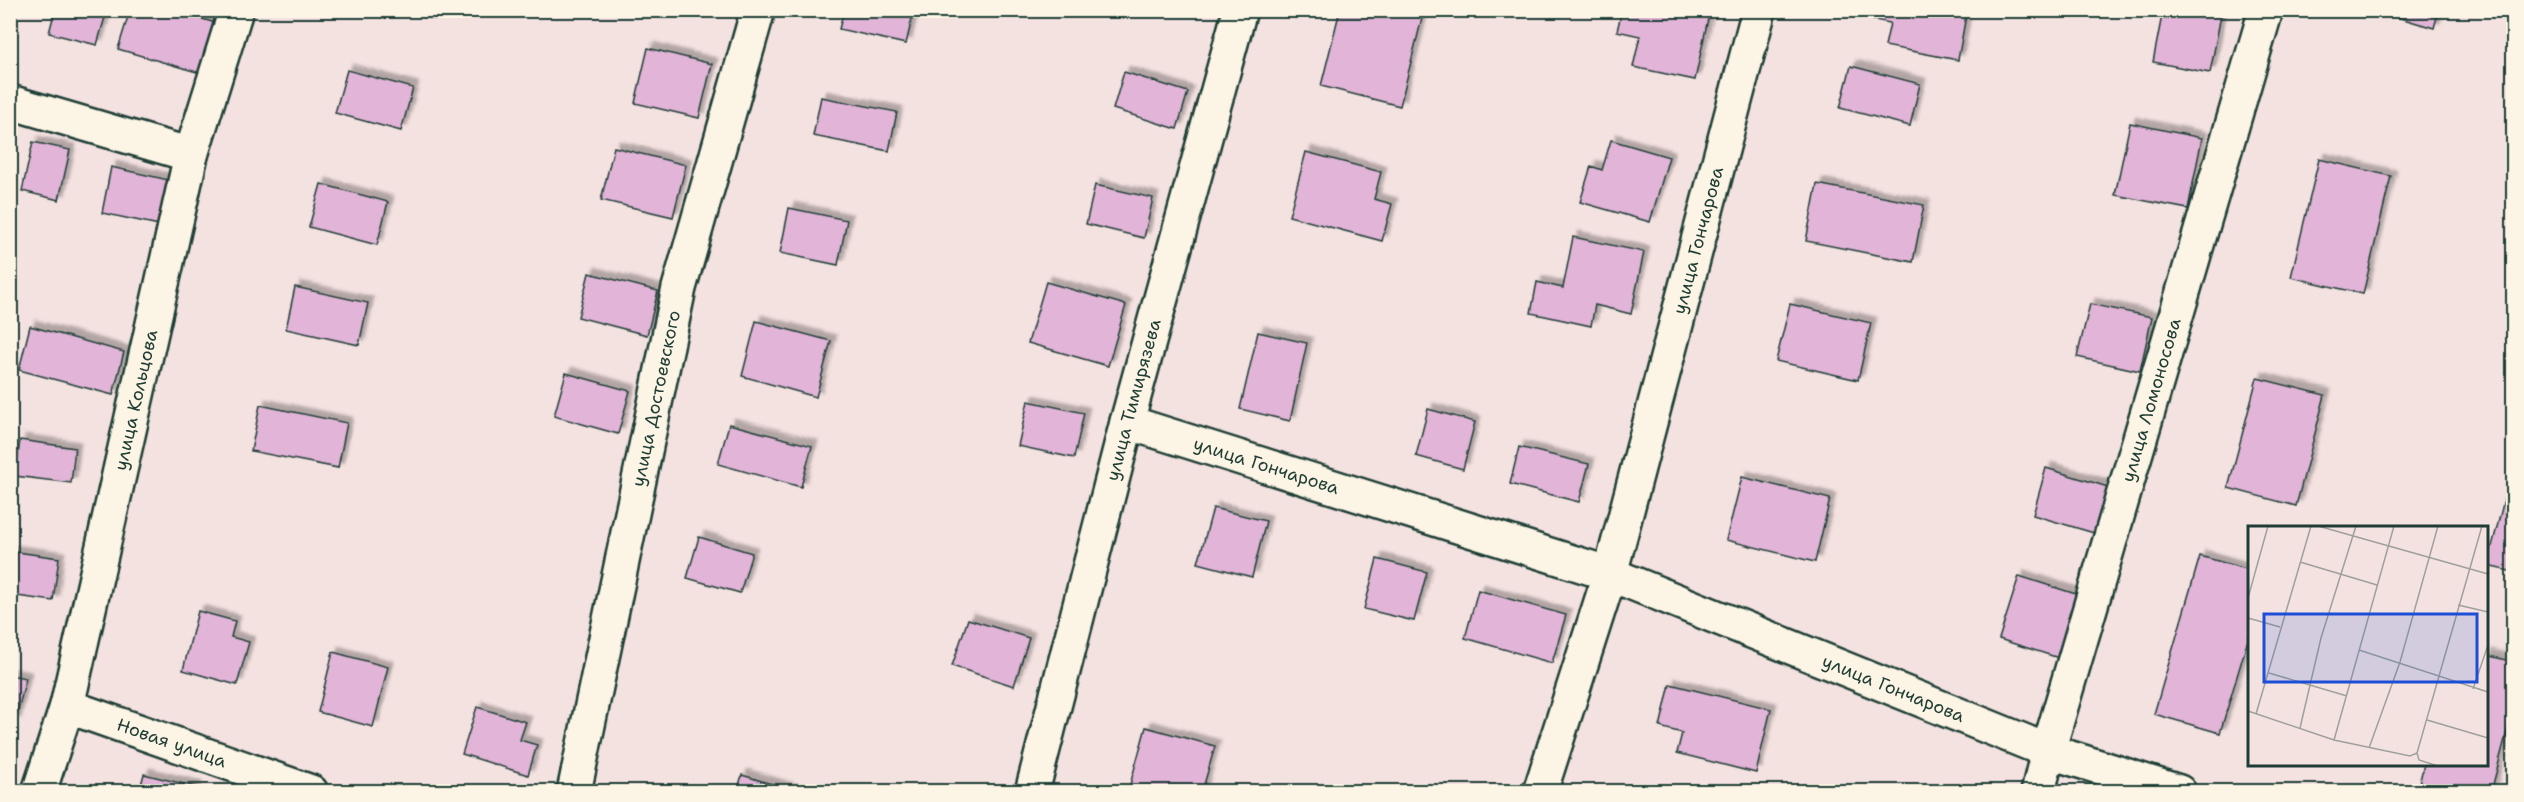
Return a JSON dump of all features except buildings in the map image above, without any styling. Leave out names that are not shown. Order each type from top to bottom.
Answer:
[{"type":"street","name":"улица Кольцова","points":[[39,792],[67,706],[190,155],[236,10]]},
{"type":"street","name":"улица Достоевского","points":[[574,792],[679,288],[758,10]]},
{"type":"street","name":"улица Тимирязева","points":[[1032,792],[1127,422],[1240,10]]},
{"type":"street","name":"улица Гончарова","points":[[1540,792],[1610,574],[1759,10]]},
{"type":"street","name":"улица Ломоносова","points":[[2038,792],[2048,751],[2266,10]]},
{"type":"street","points":[[10,102],[190,155]]},
{"type":"street","name":"улица Гончарова","points":[[1127,422],[1610,574],[2048,751],[2179,792]]},
{"type":"street","name":"Новая улица","points":[[67,706],[311,792]]}]
